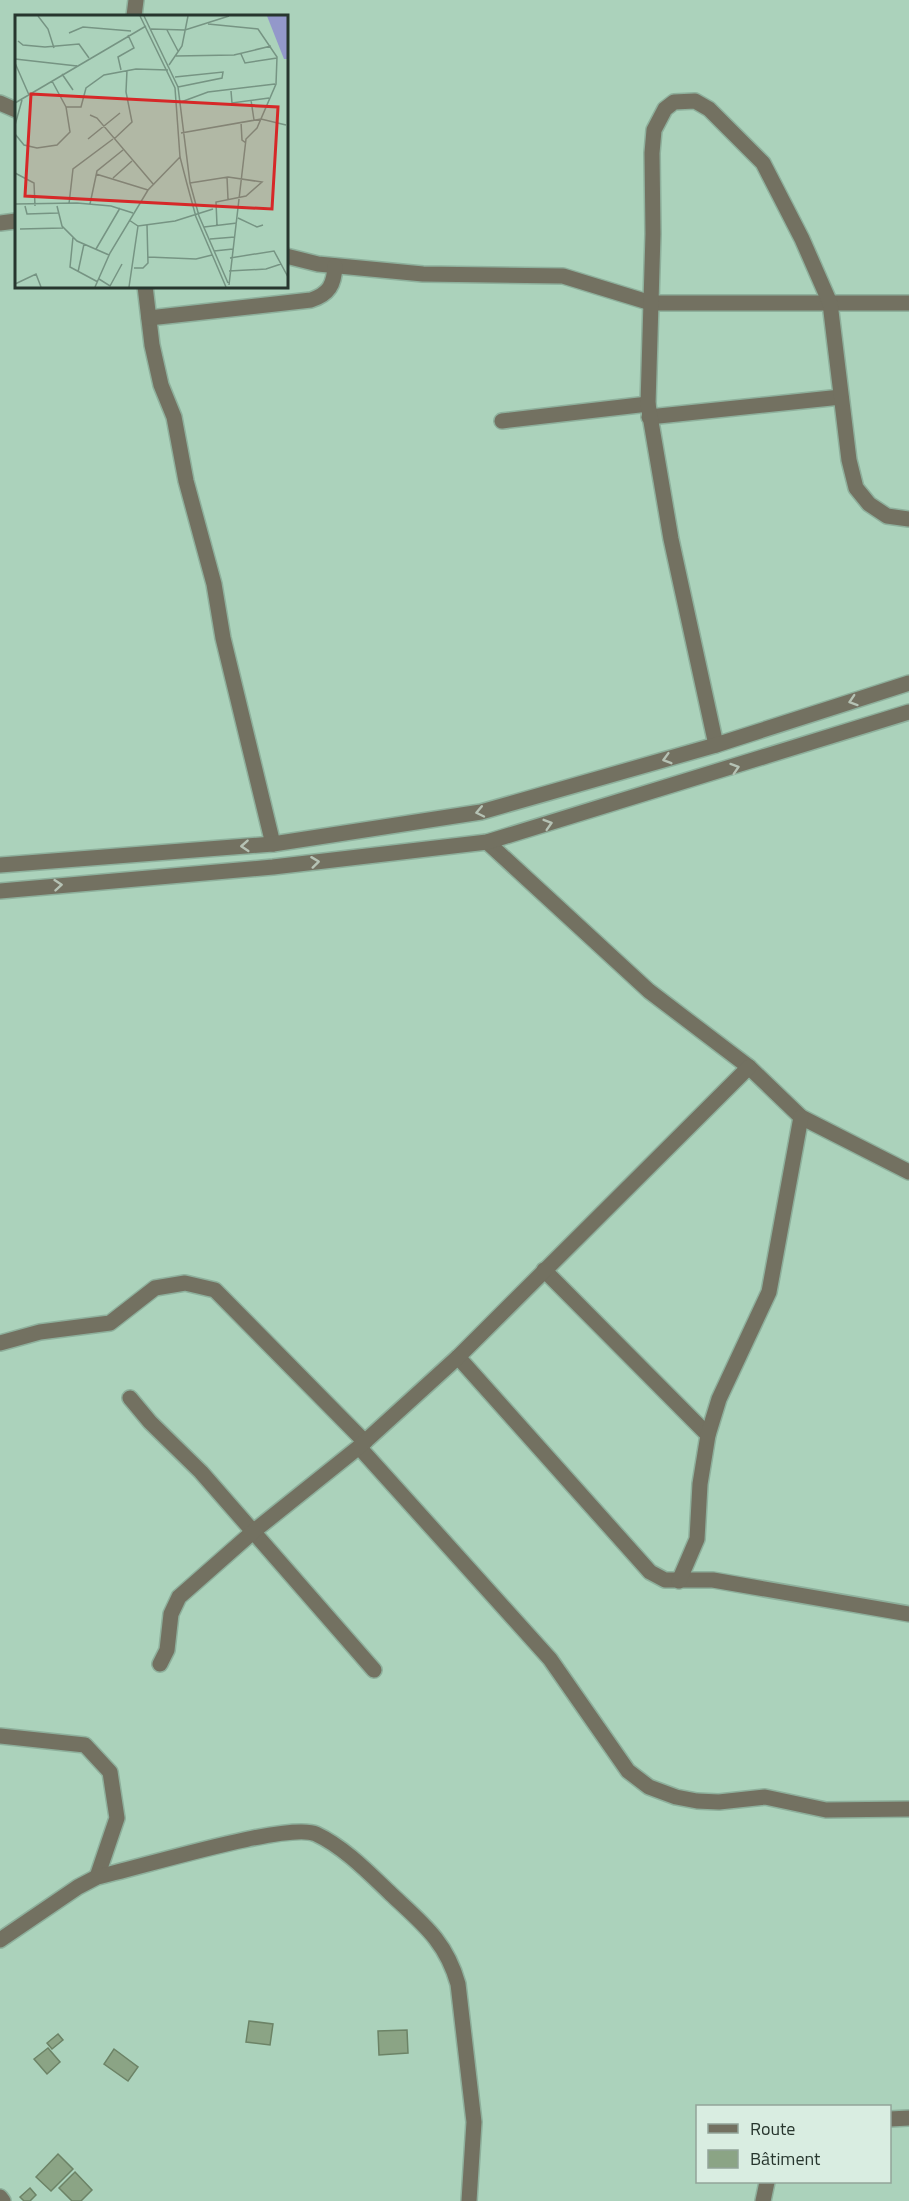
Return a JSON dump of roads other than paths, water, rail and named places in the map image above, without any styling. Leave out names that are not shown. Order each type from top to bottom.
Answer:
[{"type":"street","points":[[134,15],[136,0]]},
{"type":"street","points":[[716,745],[671,539],[649,410],[654,130],[665,109],[674,102],[695,101],[709,109],[762,163],[802,239],[830,303],[849,460],[856,488],[869,504],[887,516],[909,519]]},
{"type":"street","points":[[0,103],[15,110]]},
{"type":"street","points":[[0,223],[15,221]]},
{"type":"street","points":[[288,257],[304,262],[335,266],[423,274],[563,276],[651,303],[909,303]]},
{"type":"street","points":[[149,318],[311,300],[323,296],[332,286],[335,266]]},
{"type":"street","points":[[145,288],[152,345],[161,385],[174,417],[186,481],[214,584],[223,638],[273,844]]},
{"type":"street","points":[[502,421],[841,397]]},
{"type":"street","points":[[2,862],[273,844],[481,812],[716,745],[909,683]]},
{"type":"street","points":[[0,891],[273,867],[486,842],[909,712]]},
{"type":"street","points":[[486,842],[649,991],[748,1066],[801,1117],[909,1172]]},
{"type":"street","points":[[160,1664],[167,1650],[171,1614],[180,1597],[254,1531],[362,1444],[458,1357],[748,1066]]},
{"type":"street","points":[[680,1581],[697,1539],[700,1484],[708,1435],[719,1399],[769,1292],[801,1117]]},
{"type":"street","points":[[544,1270],[708,1435]]},
{"type":"street","points":[[0,1343],[40,1332],[99,1327],[110,1323],[155,1288],[184,1283],[215,1290],[362,1444],[550,1659],[628,1771],[648,1787],[676,1797],[697,1801],[720,1802],[765,1797],[826,1810],[909,1809]]},
{"type":"street","points":[[458,1357],[650,1572],[665,1580],[713,1580],[909,1614]]},
{"type":"street","points":[[130,1398],[254,1531],[374,1670]]},
{"type":"street","points":[[0,1736],[85,1745],[110,1772],[117,1818],[97,1877]]},
{"type":"street","points":[[0,1940],[78,1887],[97,1877],[233,1842],[295,1830],[315,1833],[361,1866],[432,1932],[452,1963],[458,1984],[474,2122],[469,2201]]},
{"type":"street","points":[[891,2119],[909,2118]]},
{"type":"street","points":[[763,2201],[767,2183]]},
{"type":"street","points":[[0,2197],[3,2201]]}]
